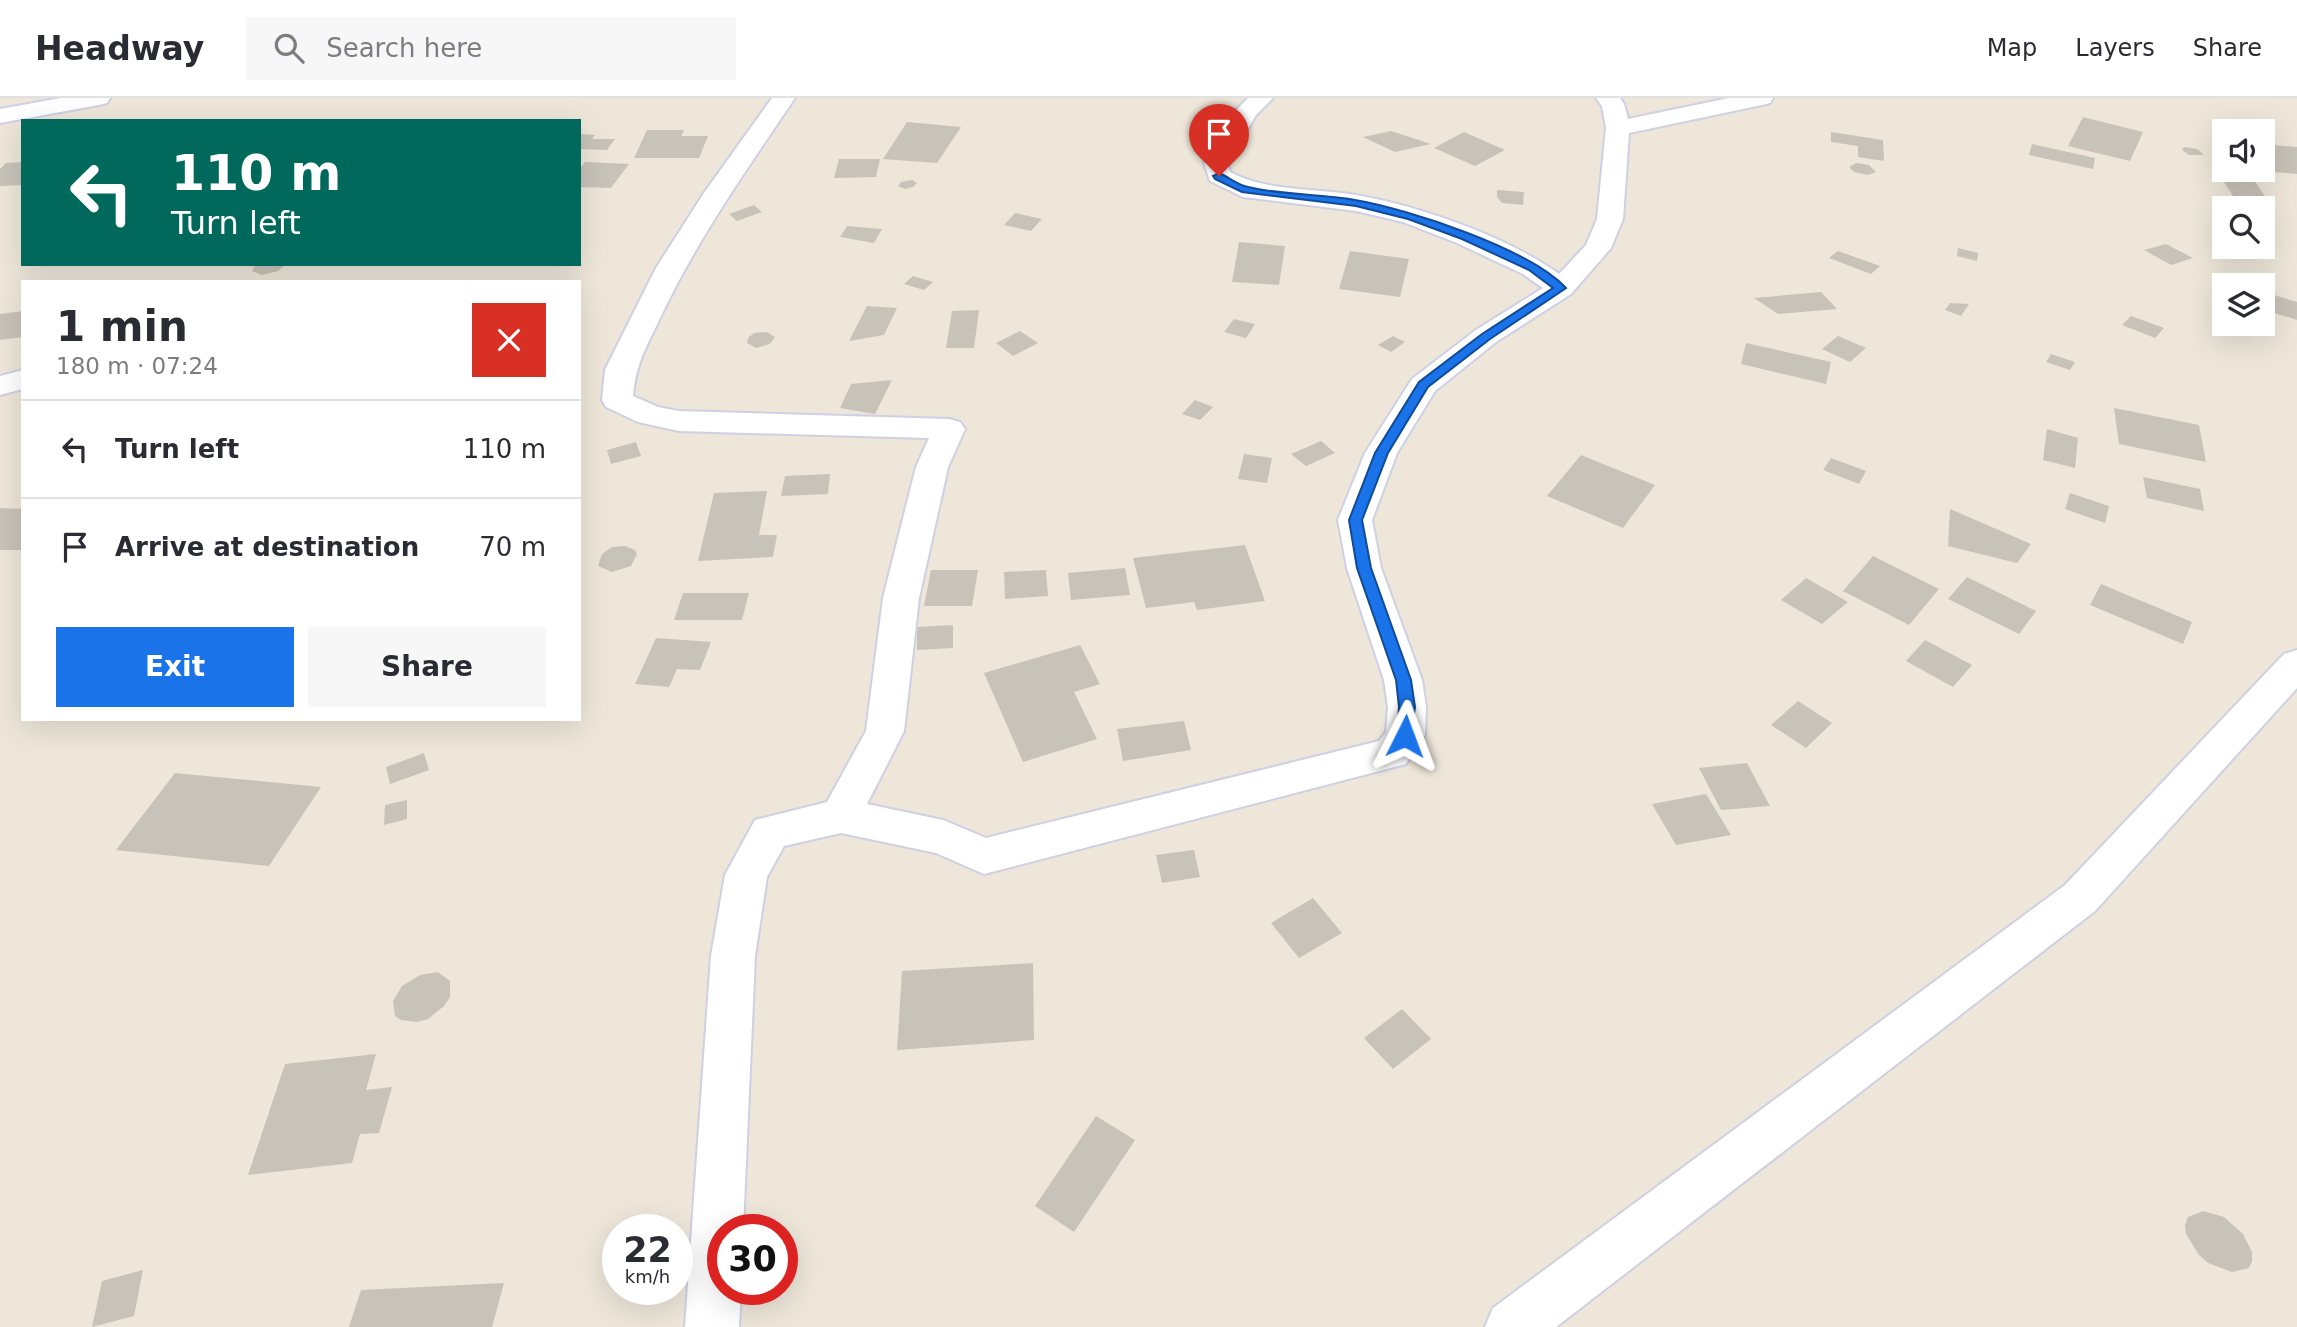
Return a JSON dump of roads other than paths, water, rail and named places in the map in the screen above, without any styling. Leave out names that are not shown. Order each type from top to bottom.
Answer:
[{"type":"street","points":[[0,116],[99,98]]},
{"type":"street","points":[[784,98],[717,193],[670,268],[620,370],[617,400],[649,415],[679,421],[949,429],[932,467],[901,598],[885,730],[841,816]]},
{"type":"street","points":[[1262,98],[1247,111],[1216,163],[1219,176],[1242,189],[1356,203],[1411,216],[1466,237],[1533,268],[1560,288]]},
{"type":"street","points":[[712,1327],[733,956],[746,875],[770,832],[841,816],[943,837],[984,856],[1392,753],[1405,736],[1407,707],[1403,680],[1364,568],[1356,520],[1381,453],[1423,385],[1486,336],[1560,288],[1598,248],[1610,219],[1618,128],[1613,104],[1607,98]]},
{"type":"street","points":[[1618,128],[1762,98]]},
{"type":"street","points":[[0,386],[21,380]]},
{"type":"street","points":[[1512,1327],[2080,898],[2297,664]]}]
